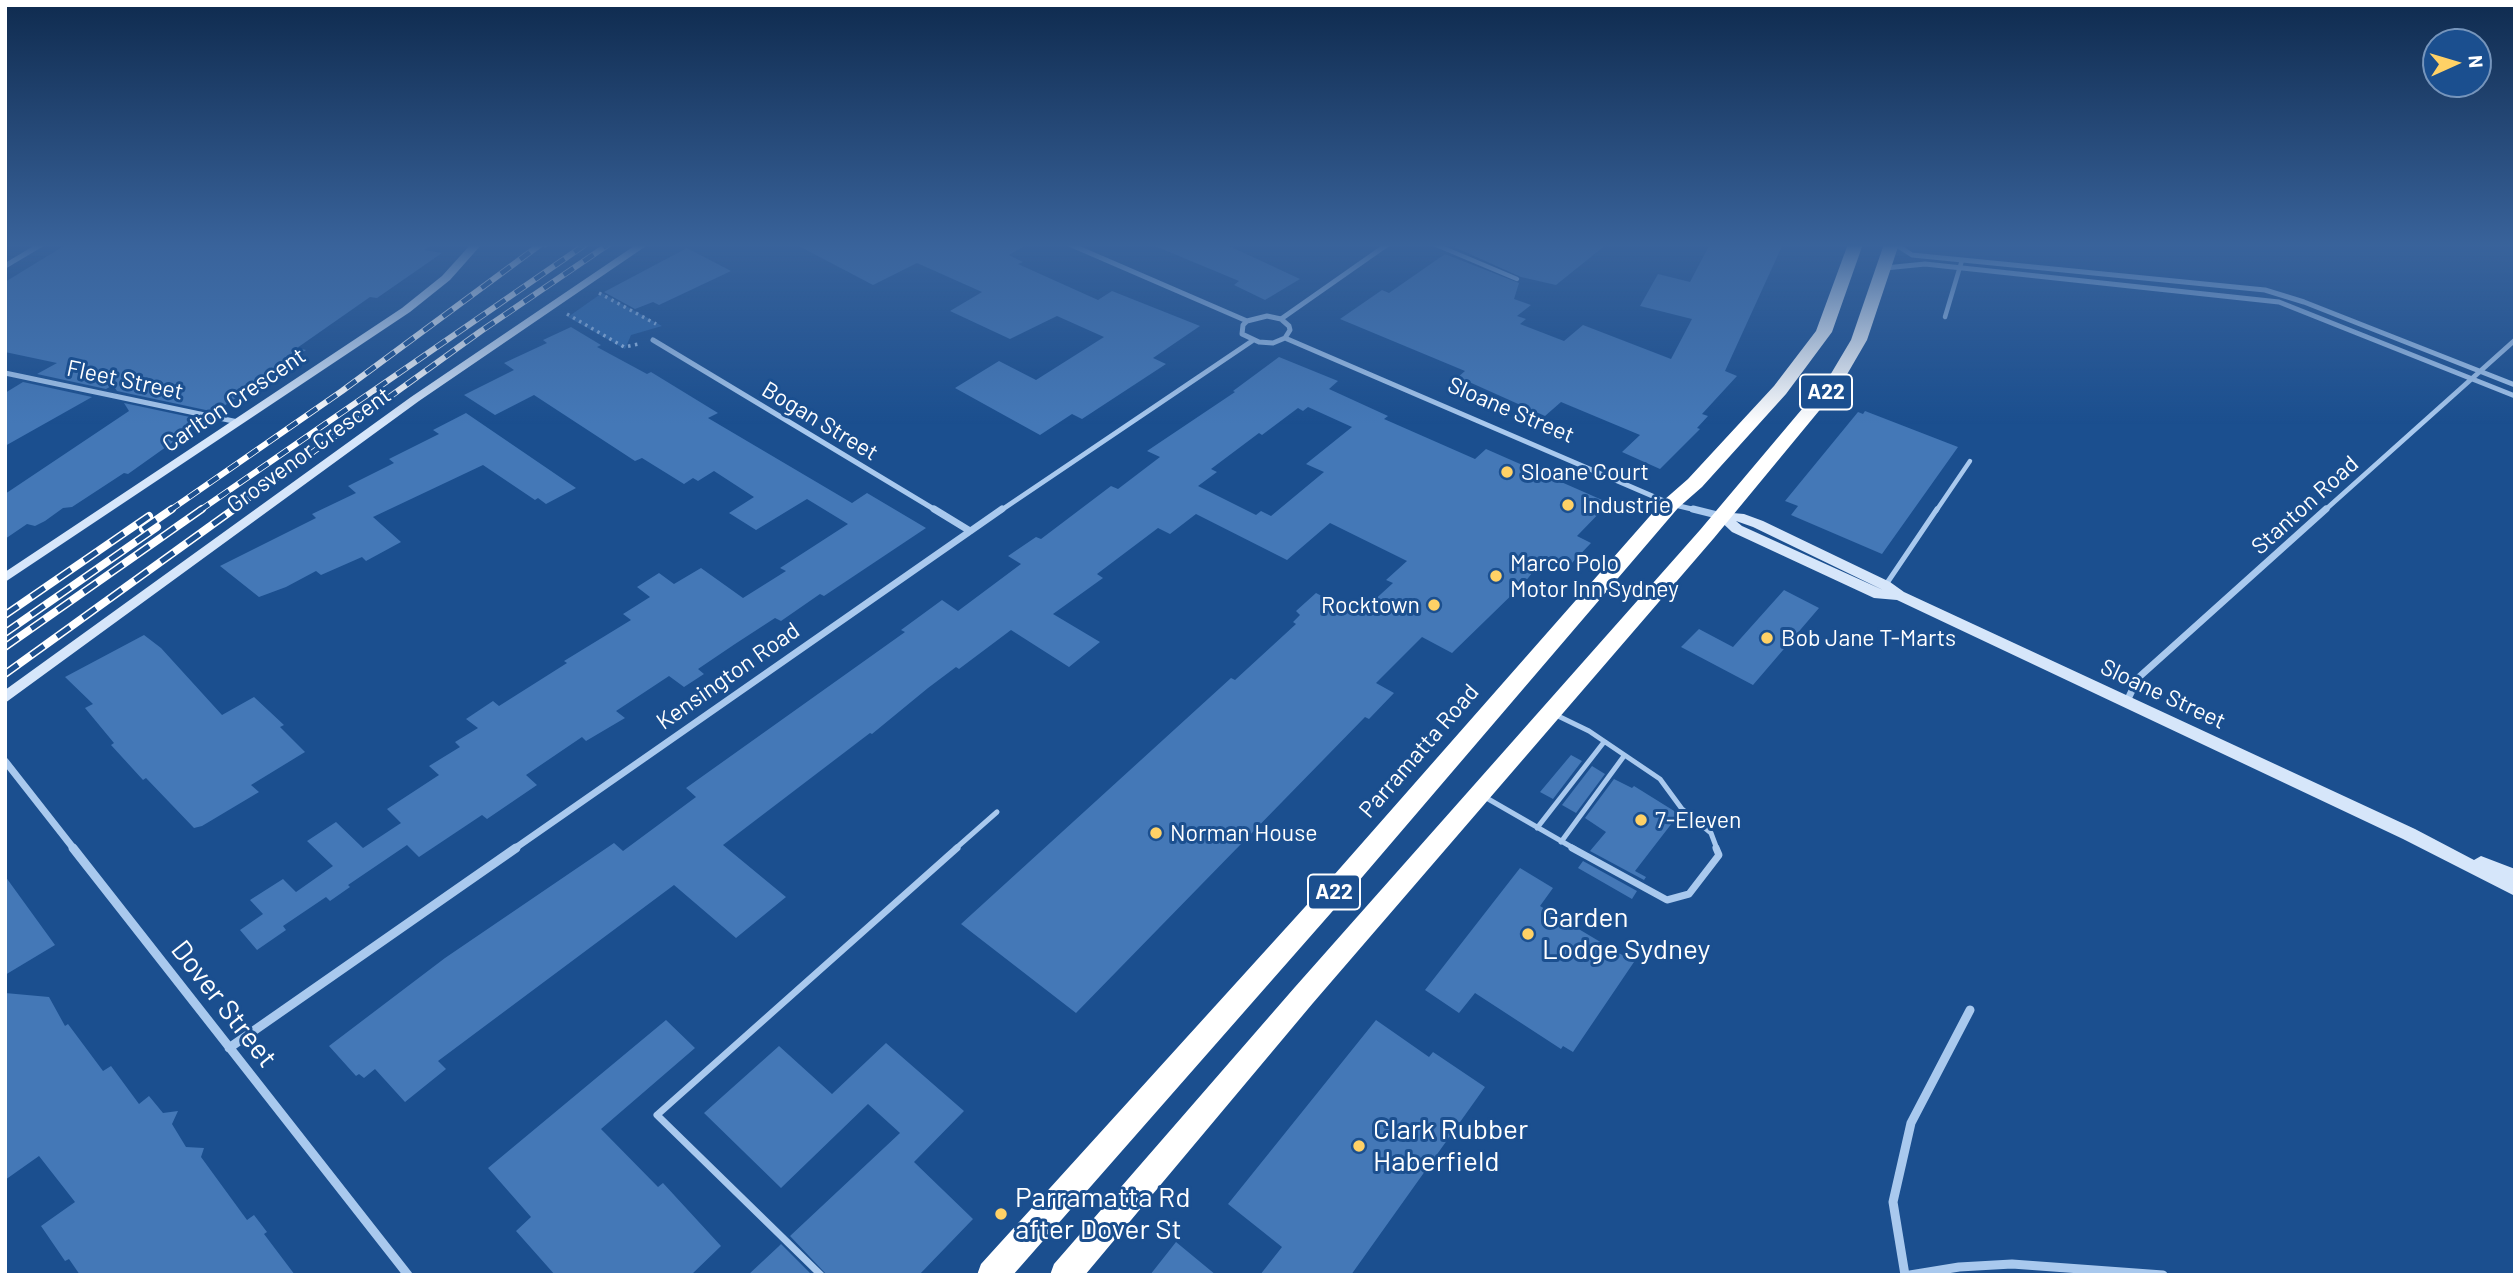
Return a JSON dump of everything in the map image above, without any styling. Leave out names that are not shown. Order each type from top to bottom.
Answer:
[{"type":"highway","name":"Parramatta Road","points":[[992,1275],[1343,882],[1671,504],[1695,483],[1780,390],[1824,332],[1834,304]]},
{"type":"highway","name":"A22","points":[[1065,1275],[1721,516],[1836,379],[1859,340],[1871,304]]},
{"type":"street","name":"Carlton Crescent","points":[[5,578],[415,304]]},
{"type":"street","name":"Grosvenor Crescent","points":[[5,698],[415,399],[559,304]]},
{"type":"street","points":[[1207,304],[1247,321]]},
{"type":"street","points":[[1281,319],[1303,304]]},
{"type":"street","points":[[2283,304],[2515,396]]},
{"type":"street","points":[[2308,304],[2515,385]]},
{"type":"street","points":[[1267,316],[1281,319],[1290,330],[1285,338],[1266,343],[1252,341],[1242,334],[1243,325],[1247,321],[1267,316]]},
{"type":"street","name":"Sloane Street","points":[[1285,338],[1671,504],[1721,516],[1737,529],[1899,595],[2409,834],[2515,890]]},
{"type":"street","name":"Bogan Street","points":[[653,340],[970,531]]},
{"type":"street","name":"Stanton Road","points":[[2127,701],[2138,678],[2515,340]]},
{"type":"street","name":"Kensington Road","points":[[229,1048],[970,531],[1252,341]]},
{"type":"street","name":"Fleet Street","points":[[5,373],[238,422]]},
{"type":"street","name":"Dover Street","points":[[5,761],[408,1275]]},
{"type":"street","name":"Sloane Street","points":[[2409,834],[2515,877]]},
{"type":"street","points":[[1970,1010],[1911,1123],[1893,1202],[1908,1275],[1959,1267],[2012,1264],[2163,1275]]},
{"type":"lane","points":[[1945,317],[1949,304]]},
{"type":"lane","points":[[1882,590],[1970,461]]},
{"type":"lane","points":[[1480,794],[1667,900],[1689,894],[1720,855],[1711,833],[1682,809],[1660,779],[1604,742],[1551,713]]},
{"type":"lane","points":[[1537,828],[1604,742]]},
{"type":"lane","points":[[1561,842],[1624,756]]},
{"type":"lane","points":[[821,1275],[657,1115],[997,812]]},
{"type":"path","points":[[554,307],[624,347],[653,340],[662,328],[618,304]]},
{"type":"shaded area","points":[[587,304],[622,304],[662,326],[631,335],[625,349],[568,317]]},
{"type":"building","points":[[5,304],[360,304],[297,348],[306,350],[215,412],[117,391],[113,385],[106,389],[37,374],[57,363],[5,352]]},
{"type":"building","points":[[625,304],[649,304],[635,309]]},
{"type":"building","points":[[962,304],[1144,304],[1200,326],[1153,358],[1166,364],[1082,419],[1072,414],[1040,435],[955,388],[999,361],[1036,380],[1104,337],[1057,316],[1010,339],[950,311]]},
{"type":"building","points":[[1362,304],[1527,304],[1531,305],[1517,316],[1526,319],[1520,324],[1564,341],[1583,325],[1671,359],[1692,319],[1640,306],[1641,304],[1756,304],[1725,371],[1737,376],[1702,414],[1708,416],[1697,428],[1700,429],[1660,469],[1622,452],[1640,435],[1561,402],[1545,416],[1458,377],[1465,371],[1340,319]]},
{"type":"building","points":[[571,327],[601,345],[597,347],[647,374],[651,372],[718,413],[708,418],[852,503],[867,493],[926,528],[824,596],[820,594],[781,621],[775,618],[735,644],[698,669],[704,674],[684,687],[669,676],[616,711],[625,718],[586,741],[582,737],[526,775],[537,785],[487,819],[482,815],[419,857],[407,845],[348,885],[350,887],[330,901],[326,897],[283,926],[286,930],[257,950],[240,930],[263,914],[250,900],[283,879],[296,892],[333,866],[307,841],[336,822],[363,848],[401,823],[387,809],[439,775],[429,766],[460,747],[455,742],[478,728],[466,719],[493,701],[499,706],[567,663],[564,661],[631,620],[623,614],[650,597],[637,587],[659,573],[674,584],[701,568],[743,598],[786,571],[780,568],[848,524],[807,499],[756,530],[729,513],[754,497],[714,471],[698,481],[693,478],[684,484],[642,458],[635,461],[534,395],[495,415],[464,395],[514,370],[504,363],[547,343],[543,340]]},
{"type":"building","points":[[1279,357],[1338,381],[1329,389],[1388,416],[1384,419],[1475,459],[1486,449],[1609,503],[1577,536],[1591,543],[1568,567],[1546,556],[1524,583],[1452,653],[1422,637],[1376,683],[1394,693],[1369,719],[1365,717],[1076,1013],[961,924],[1231,678],[1235,680],[1296,624],[1293,622],[1300,615],[1296,611],[1316,593],[1358,615],[1393,583],[1386,580],[1407,561],[1330,523],[1287,560],[1196,514],[1170,534],[1158,528],[1097,574],[1103,578],[1053,614],[1100,642],[1069,667],[1011,630],[959,669],[956,667],[872,734],[723,845],[786,897],[736,938],[674,885],[438,1061],[446,1069],[405,1102],[375,1069],[364,1078],[359,1074],[356,1076],[329,1046],[445,958],[614,843],[623,851],[696,797],[686,788],[905,632],[901,630],[942,600],[958,611],[1021,564],[1008,556],[1036,537],[1041,539],[1111,486],[1118,489],[1160,457],[1147,451],[1235,392],[1233,391]],"holes":[[[1308,407],[1352,427],[1306,464],[1324,472],[1271,516],[1261,511],[1256,515],[1198,486],[1217,472],[1211,469],[1298,408],[1303,411]]]},
{"type":"building","points":[[23,382],[92,397],[5,446],[5,393]]},
{"type":"building","points":[[124,403],[204,420],[128,474],[124,473],[72,507],[63,508],[35,526],[27,524],[5,539],[5,494],[129,411]]},
{"type":"building","points":[[1865,411],[1958,447],[1882,554],[1791,515],[1798,506],[1785,501],[1858,412],[1863,414]]},
{"type":"building","points":[[466,413],[576,488],[546,504],[538,498],[535,500],[483,465],[373,517],[401,542],[366,561],[362,557],[321,575],[316,571],[286,587],[259,597],[220,566],[316,518],[312,514],[356,493],[348,486],[394,463],[389,459],[439,434],[433,430]]},
{"type":"building","name":"Bob Jane T-Marts","points":[[1784,590],[1819,608],[1753,685],[1681,647],[1699,629],[1733,647]]},
{"type":"building","points":[[144,635],[161,648],[222,715],[254,697],[284,725],[280,727],[305,752],[251,785],[259,792],[202,826],[194,828],[146,778],[143,780],[111,745],[114,743],[85,708],[93,704],[65,677]]},
{"type":"building","points":[[1571,755],[1582,761],[1553,799],[1540,792]]},
{"type":"building","points":[[1592,766],[1605,774],[1576,813],[1562,805]]},
{"type":"building","points":[[1614,779],[1632,788],[1634,786],[1679,814],[1635,871],[1646,877],[1644,880],[1590,851],[1606,832],[1585,818]]},
{"type":"building","points":[[1583,861],[1637,891],[1632,899],[1578,868]]},
{"type":"building","name":"Garden Lodge Sydney","points":[[1520,868],[1553,888],[1540,906],[1634,962],[1573,1052],[1563,1046],[1561,1049],[1475,993],[1459,1013],[1425,990]]},
{"type":"building","points":[[5,876],[55,945],[5,975]]},
{"type":"building","points":[[5,993],[49,997],[65,1026],[68,1024],[103,1071],[111,1066],[139,1104],[149,1096],[163,1113],[178,1111],[172,1124],[186,1147],[204,1148],[201,1157],[247,1220],[254,1215],[267,1232],[264,1234],[295,1275],[80,1275],[69,1259],[65,1261],[41,1226],[75,1202],[39,1156],[5,1180]]},
{"type":"building","points":[[666,1020],[695,1048],[601,1129],[658,1187],[663,1183],[721,1246],[691,1275],[555,1275],[516,1231],[531,1217],[488,1168]]},
{"type":"building","name":"Clark Rubber Haberfield","points":[[1376,1020],[1429,1057],[1433,1052],[1485,1087],[1351,1275],[1260,1275],[1282,1247],[1228,1204]]},
{"type":"building","points":[[886,1043],[964,1111],[914,1162],[973,1219],[919,1275],[827,1275],[790,1236],[900,1133],[868,1104],[781,1188],[704,1113],[779,1046],[832,1094]]},
{"type":"building","points":[[1176,1242],[1216,1275],[1150,1275]]},
{"type":"building","points":[[781,1244],[812,1275],[748,1275],[778,1247]]},
{"type":"railway","points":[[169,511],[342,391],[460,304]]},
{"type":"railway","points":[[199,511],[499,304]]},
{"type":"railway","points":[[231,511],[521,304]]},
{"type":"railway","points":[[143,529],[172,509]]},
{"type":"railway","points":[[5,647],[202,509]]},
{"type":"railway","points":[[5,674],[234,509]]},
{"type":"railway","points":[[5,615],[149,516]]},
{"type":"railway","points":[[5,633],[157,527]]},
{"type":"place","name":"Sloane Court","points":[[1507,472]]},
{"type":"place","name":"Industrie","points":[[1568,505]]},
{"type":"place","name":"Marco Polo Motor Inn Sydney","points":[[1496,576]]},
{"type":"place","name":"Rocktown","points":[[1434,605]]},
{"type":"place","name":"Bob Jane T-Marts","points":[[1767,638]]},
{"type":"place","name":"7-Eleven","points":[[1641,820]]},
{"type":"place","name":"Norman House","points":[[1156,833]]},
{"type":"place","name":"Garden Lodge Sydney","points":[[1528,934]]},
{"type":"place","name":"Clark Rubber Haberfield","points":[[1359,1146]]},
{"type":"place","name":"Parramatta Rd after Dover St","points":[[1001,1214]]}]
